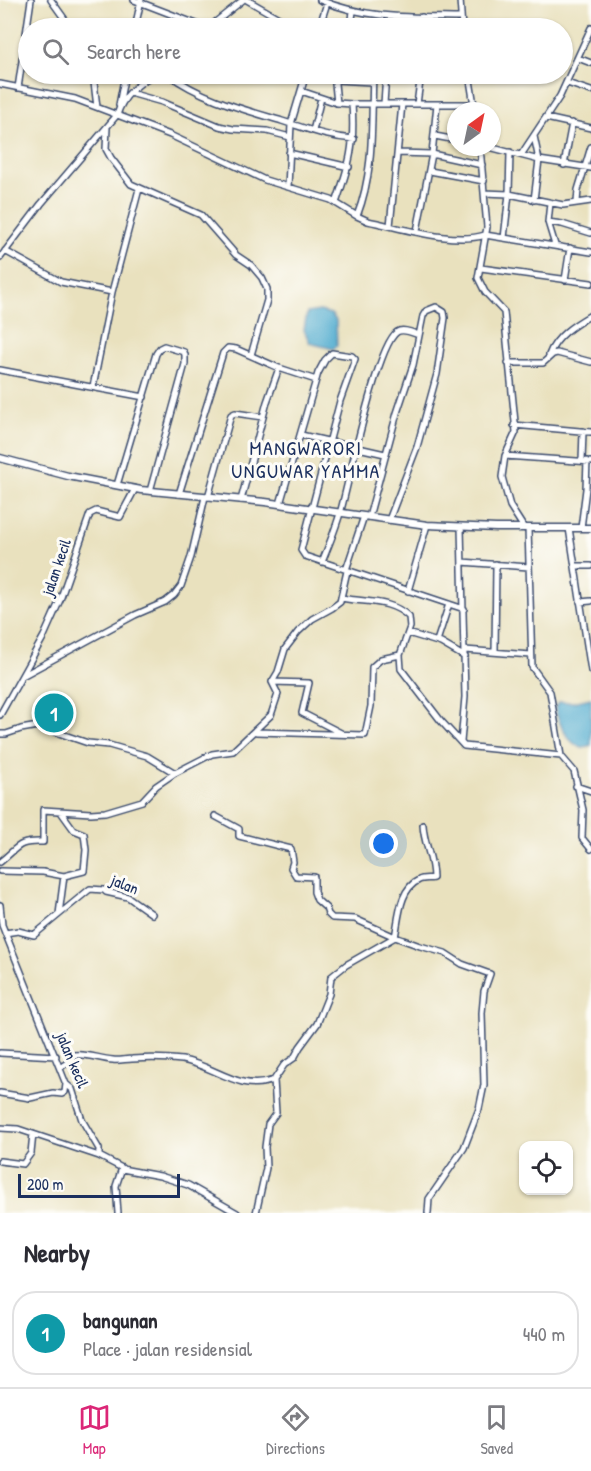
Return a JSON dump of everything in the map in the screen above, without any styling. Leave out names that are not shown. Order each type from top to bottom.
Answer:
[{"type":"street","points":[[28,18],[31,0]]},
{"type":"street","points":[[51,0],[64,18]]},
{"type":"street","points":[[221,18],[245,0],[276,18]]},
{"type":"street","points":[[320,0],[353,11],[396,17],[461,18],[460,0]]},
{"type":"street","points":[[136,18],[138,1],[181,18]]},
{"type":"street","points":[[322,18],[327,3]]},
{"type":"street","points":[[352,18],[353,11]]},
{"type":"street","points":[[573,69],[591,28]]},
{"type":"street","points":[[578,58],[591,63]]},
{"type":"street","points":[[0,84],[66,97],[97,107],[170,135],[257,177],[336,202],[357,216],[390,226],[455,239],[485,235],[591,252]]},
{"type":"street","points":[[18,88],[19,84]]},
{"type":"street","points":[[94,84],[97,107]]},
{"type":"street","points":[[117,115],[123,84]]},
{"type":"street","points":[[0,258],[41,204],[107,128],[129,93],[141,84]]},
{"type":"street","points":[[186,84],[232,107],[326,136],[354,139]]},
{"type":"street","points":[[288,187],[291,124],[302,84]]},
{"type":"street","points":[[336,84],[337,103]]},
{"type":"street","points":[[357,216],[364,200],[370,161],[372,84]]},
{"type":"street","points":[[384,104],[385,84]]},
{"type":"street","points":[[417,104],[420,84]]},
{"type":"street","points":[[471,84],[474,102]]},
{"type":"street","points":[[521,155],[566,84]]},
{"type":"street","points":[[572,84],[591,92]]},
{"type":"street","points":[[300,91],[337,103],[447,104]]},
{"type":"street","points":[[129,93],[162,102],[219,126],[267,131],[290,137]]},
{"type":"street","points":[[313,131],[321,98]]},
{"type":"street","points":[[336,202],[349,167],[354,139],[352,104]]},
{"type":"street","points":[[390,226],[402,104]]},
{"type":"street","points":[[417,231],[430,171],[437,104]]},
{"type":"street","points":[[546,118],[591,128]]},
{"type":"street","points":[[564,165],[572,123]]},
{"type":"street","points":[[107,128],[105,143],[111,159],[131,184],[201,215],[236,255],[257,270],[267,289],[267,300],[251,356]]},
{"type":"street","points":[[534,135],[539,160],[534,200]]},
{"type":"street","points":[[435,136],[447,138]]},
{"type":"street","points":[[577,202],[578,190],[588,168],[591,147]]},
{"type":"street","points":[[501,150],[539,160],[588,168]]},
{"type":"street","points":[[504,238],[509,194],[510,152]]},
{"type":"street","points":[[289,153],[349,167]]},
{"type":"street","points":[[398,153],[432,154],[482,165]]},
{"type":"street","points":[[481,156],[487,227],[478,278],[482,288],[504,312],[515,436],[505,456],[502,470],[504,488],[514,514],[526,528],[532,667],[550,692],[561,756],[574,771],[583,810],[582,838],[591,849]]},
{"type":"street","points":[[430,171],[484,181]]},
{"type":"street","points":[[93,387],[112,292],[139,189]]},
{"type":"street","points":[[484,193],[509,194],[565,205],[591,201]]},
{"type":"street","points":[[550,203],[548,222],[555,245]]},
{"type":"street","points":[[548,222],[591,233]]},
{"type":"street","points":[[565,280],[570,248]]},
{"type":"street","points":[[5,251],[61,282],[112,292]]},
{"type":"street","points":[[481,268],[591,284]]},
{"type":"street","points":[[272,682],[278,672],[285,649],[298,632],[312,619],[337,605],[342,598],[346,570],[366,517],[413,365],[426,311],[436,307],[444,312],[446,318],[434,383],[417,447],[388,520]]},
{"type":"street","points":[[549,357],[553,344],[559,337],[591,315]]},
{"type":"street","points":[[322,562],[340,513],[378,374],[393,337],[401,330],[419,335]]},
{"type":"street","points":[[117,485],[160,348],[164,346],[184,352],[185,364],[150,491]]},
{"type":"street","points":[[179,494],[223,353],[228,348],[316,380]]},
{"type":"street","points":[[280,504],[316,380],[332,353],[349,354],[354,357],[301,550],[305,556],[464,609]]},
{"type":"street","points":[[508,363],[543,363],[557,353],[591,362]]},
{"type":"street","points":[[241,500],[263,417],[279,368]]},
{"type":"street","points":[[0,370],[144,397]]},
{"type":"street","points":[[23,675],[135,615],[165,602],[174,595],[181,586],[191,556],[231,415],[235,413],[263,417]]},
{"type":"street","points":[[514,425],[591,432]]},
{"type":"street","points":[[581,528],[588,489],[584,431]]},
{"type":"street","points":[[301,435],[385,454]]},
{"type":"street","points":[[505,456],[587,461]]},
{"type":"street","points":[[0,458],[68,477],[135,489],[280,504],[427,525],[591,528]]},
{"type":"street","name":"jalan kecil","points":[[0,715],[44,636],[60,600],[90,514],[96,512],[121,516],[135,489]]},
{"type":"street","points":[[408,591],[427,525]]},
{"type":"street","points":[[460,527],[465,653],[465,697],[461,742]]},
{"type":"street","points":[[569,528],[591,671]]},
{"type":"street","points":[[462,562],[529,567]]},
{"type":"street","points":[[495,652],[496,564]]},
{"type":"street","points":[[575,566],[591,566]]},
{"type":"street","points":[[342,598],[390,604],[402,609],[409,617],[408,633],[400,655],[404,674],[441,721],[461,742],[470,748],[561,756]]},
{"type":"street","points":[[580,602],[591,601]]},
{"type":"street","points":[[437,641],[449,604]]},
{"type":"street","points":[[408,633],[437,641],[465,653],[495,652],[531,655]]},
{"type":"street","points":[[256,732],[365,735],[371,706],[372,667],[381,659],[400,655]]},
{"type":"street","points":[[0,862],[17,846],[27,841],[43,842],[43,810],[105,812],[142,801],[156,786],[175,773],[212,754],[233,751],[272,715],[278,694],[272,682]]},
{"type":"street","points":[[272,682],[309,683],[302,713],[342,734]]},
{"type":"street","points":[[0,734],[38,726],[88,743],[109,745],[147,756],[175,773]]},
{"type":"street","points":[[576,786],[591,791]]},
{"type":"street","points":[[0,871],[43,872],[64,876],[84,871],[86,850],[84,834],[74,830],[61,812]]},
{"type":"street","points":[[215,816],[239,829],[239,836],[291,849],[293,862],[291,868],[296,876],[314,877],[317,900],[332,918],[355,918],[395,937],[445,953],[462,964],[490,974],[484,991],[482,1013],[484,1085],[479,1109],[464,1148],[429,1199],[428,1213]]},
{"type":"street","points":[[61,1067],[73,1055],[83,1054],[114,1060],[146,1058],[183,1060],[242,1083],[262,1085],[274,1080],[284,1065],[294,1058],[317,1024],[329,994],[331,977],[346,965],[395,937],[403,898],[408,890],[419,880],[434,878],[432,859],[423,825]]},
{"type":"street","points":[[59,915],[64,876]]},
{"type":"street","name":"jalan","points":[[6,933],[18,931],[34,935],[90,889],[98,888],[128,897],[152,914]]},
{"type":"street","name":"jalan kecil","points":[[0,905],[6,933],[66,1084],[72,1089],[82,1120],[99,1149],[99,1156]]},
{"type":"street","points":[[0,1062],[2,1054],[56,1056]]},
{"type":"street","points":[[256,1213],[266,1168],[265,1147],[268,1124],[276,1113],[274,1080]]},
{"type":"street","points":[[0,1093],[30,1098],[54,1093],[62,1094],[65,1092],[66,1084]]},
{"type":"street","points":[[0,1128],[18,1129],[99,1156],[122,1166],[123,1169],[160,1176],[188,1185],[237,1213]]},
{"type":"street","points":[[0,1161],[23,1164],[31,1153],[33,1134]]},
{"type":"street","points":[[118,1213],[116,1186],[123,1169]]},
{"type":"water","points":[[320,311],[331,314],[336,320],[337,346],[333,349],[310,343],[304,330],[307,313]]},
{"type":"water","points":[[591,698],[591,745],[578,746],[572,742],[562,728],[555,707],[559,702]]},
{"type":"place","name":"bangunan","points":[[54,713]]},
{"type":"district","name":"MANGWARORI UNGUWAR YAMMA","points":[[306,458]]}]
